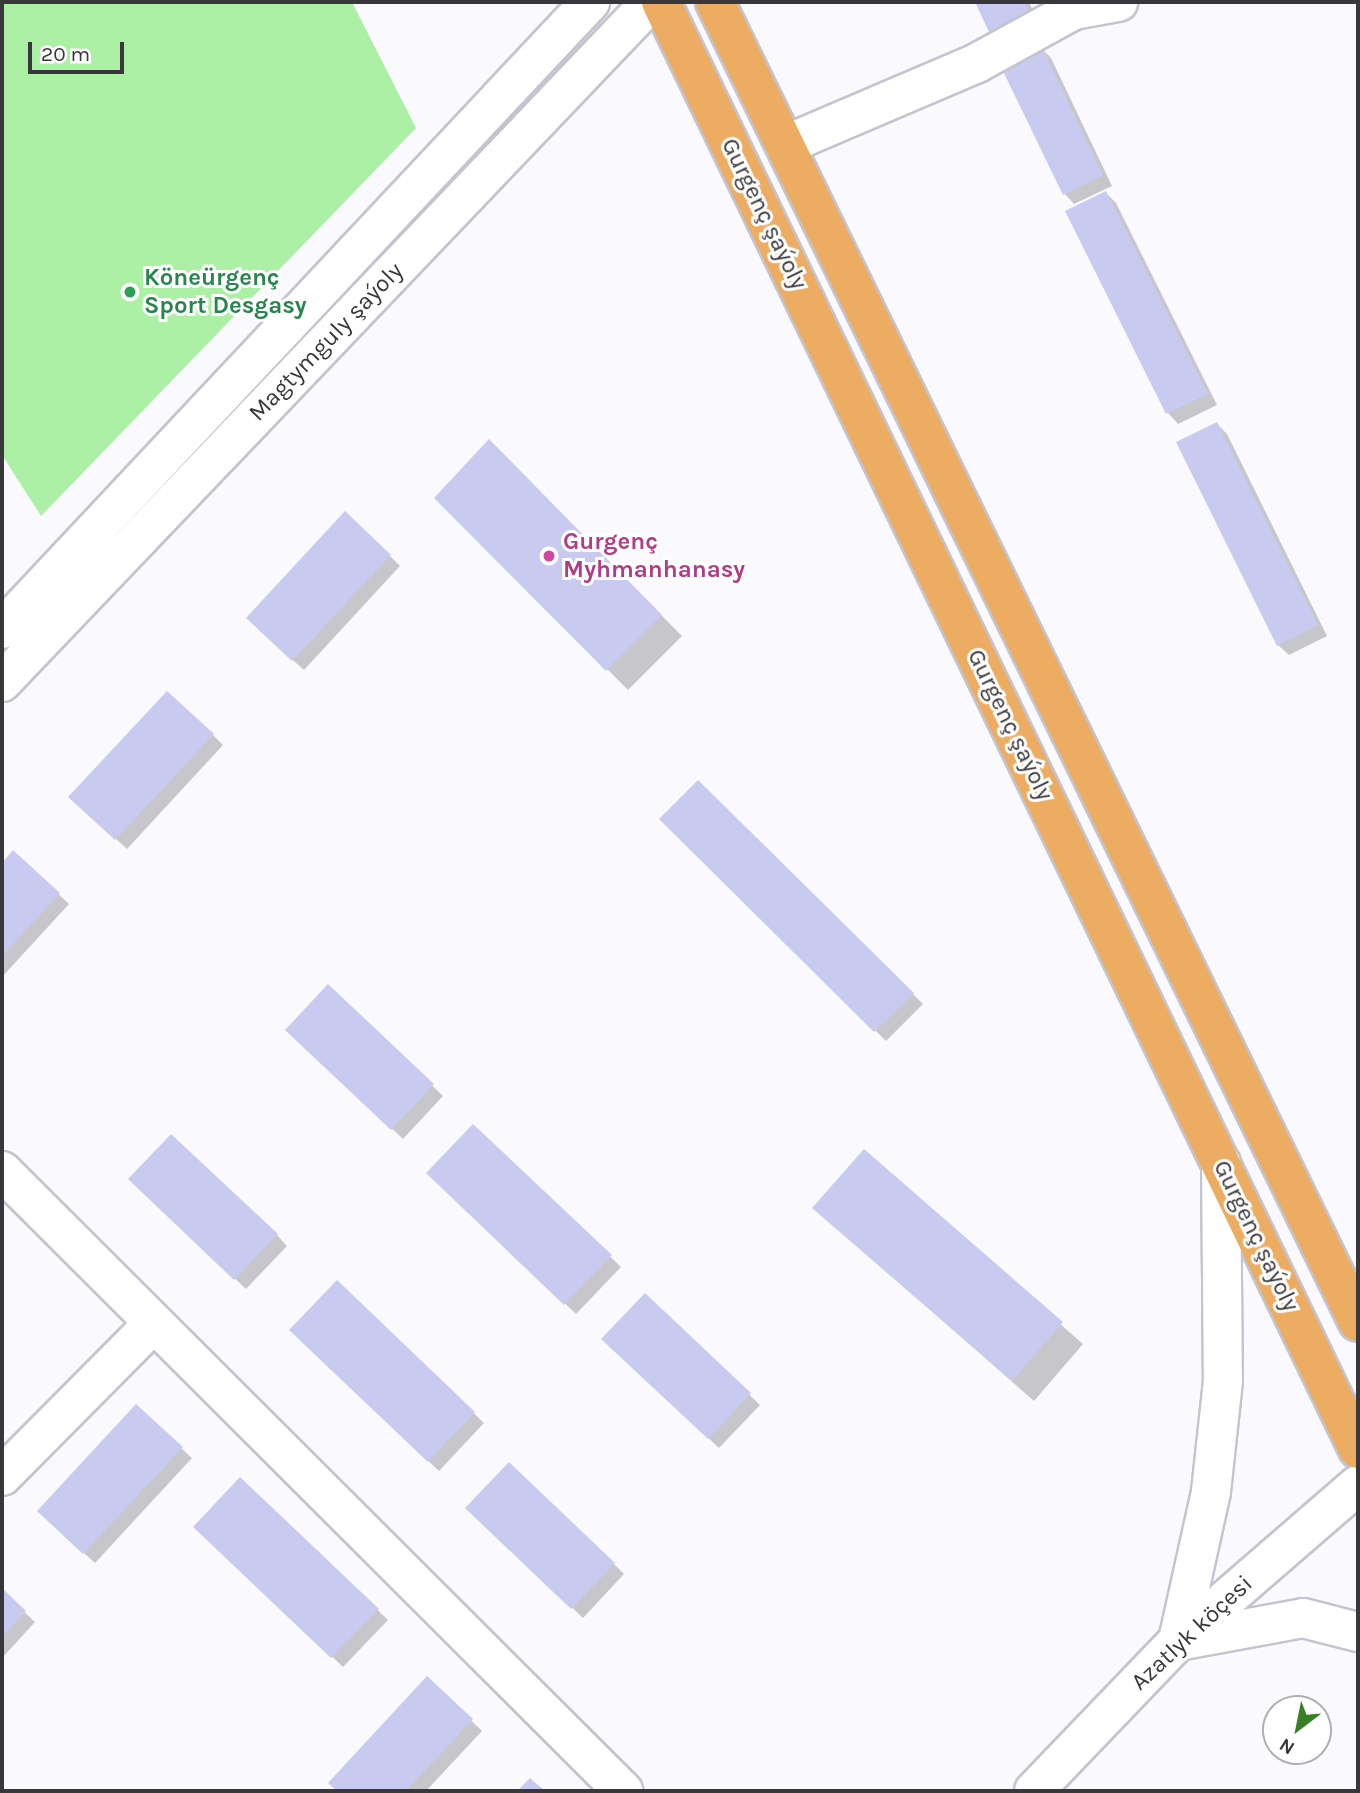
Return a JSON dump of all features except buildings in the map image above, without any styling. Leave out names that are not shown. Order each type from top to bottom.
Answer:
[{"type":"highway","name":"Gurgenç şaýoly","points":[[662,2],[1358,1449]]},
{"type":"highway","name":"Gurgenç şaýoly","points":[[715,2],[1358,1322]]},
{"type":"street","name":"Magtymguly şaýoly","points":[[2,629],[590,2]]},
{"type":"street","name":"Magtymguly şaýoly","points":[[2,681],[651,2]]},
{"type":"street","points":[[785,145],[978,63],[1076,6],[1118,2]]},
{"type":"street","points":[[1221,1163],[1223,1381],[1211,1492],[1178,1641],[1303,1618],[1358,1632]]},
{"type":"street","points":[[2,1171],[623,1791]]},
{"type":"street","points":[[2,1476],[153,1324]]},
{"type":"street","name":"Azatlyk köçesi","points":[[1034,1791],[1178,1641],[1358,1485]]},
{"type":"green space","name":"Köneürgenç Sport Desgasy","points":[[2,2],[352,2],[416,128],[41,516],[2,455]]},
{"type":"place","name":"Köneürgenç Sport Desgasy","points":[[130,292]]},
{"type":"place","name":"Gurgenç Myhmanhanasy","points":[[549,556]]}]
